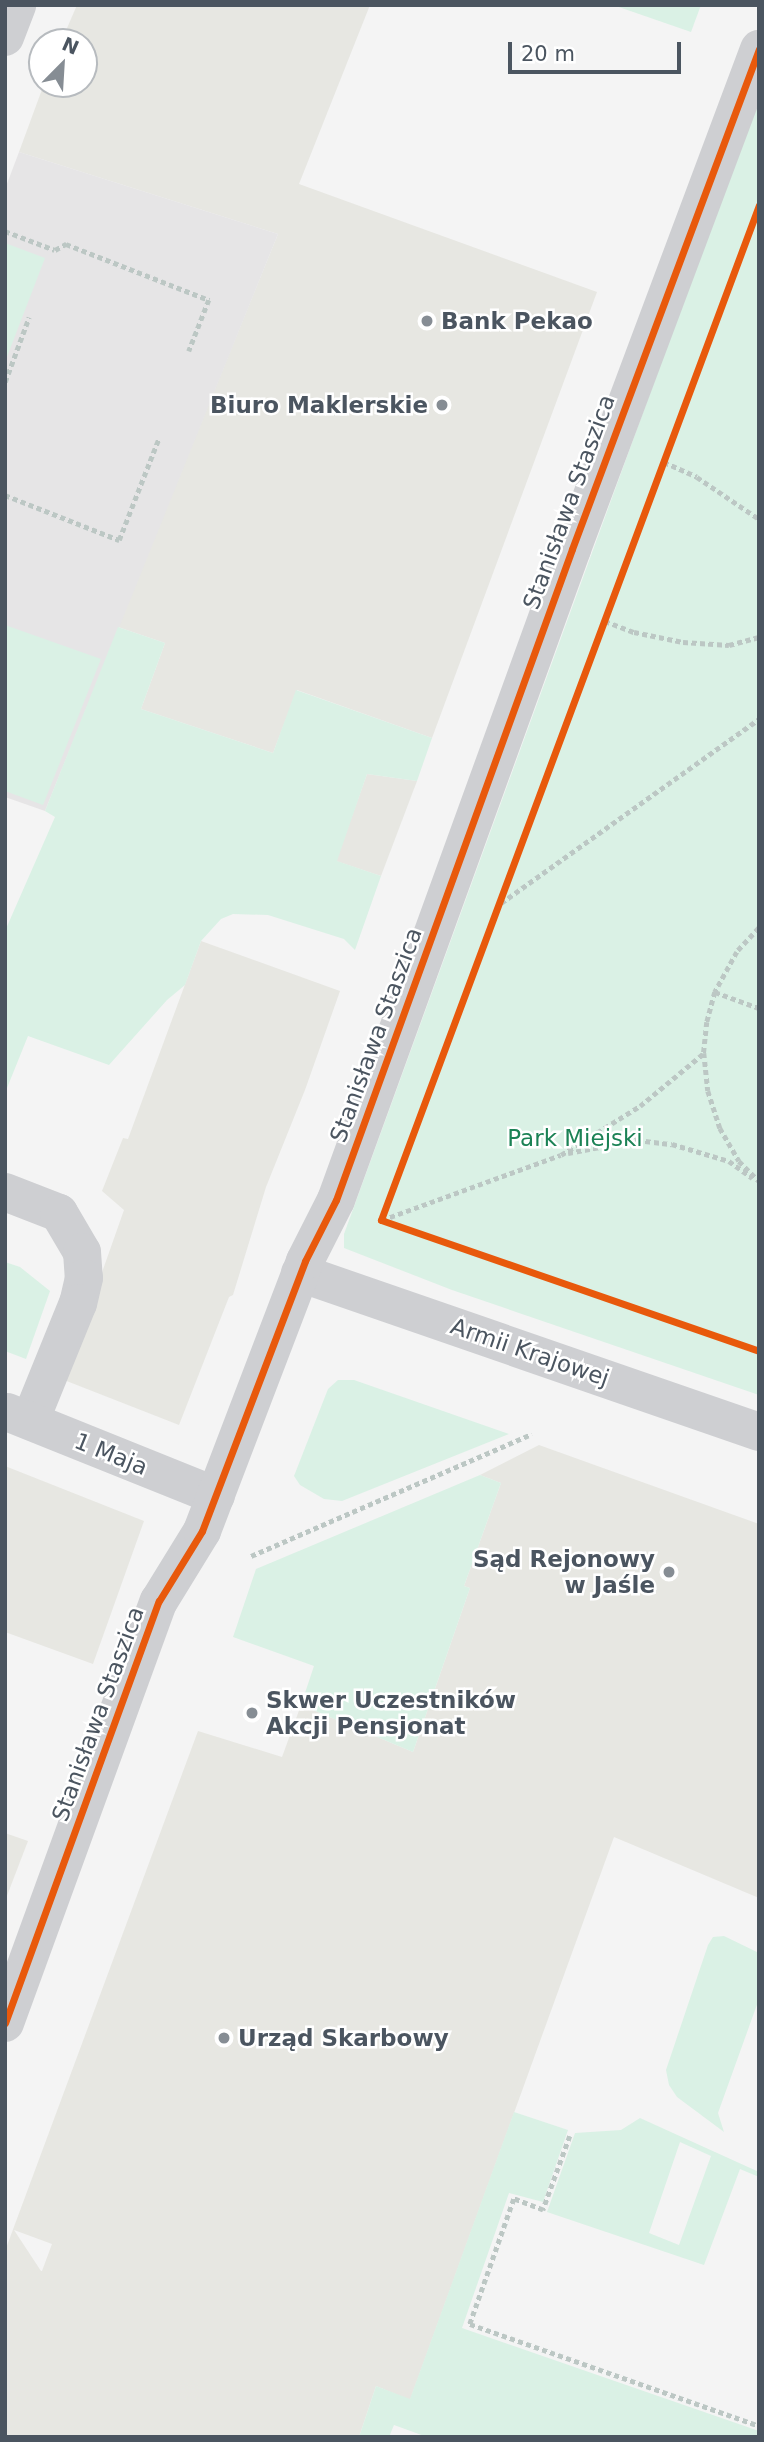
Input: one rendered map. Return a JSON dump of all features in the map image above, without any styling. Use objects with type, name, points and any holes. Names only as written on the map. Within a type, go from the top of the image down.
[{"type":"street","points":[[5,37],[17,5]]},
{"type":"street","name":"Stanisława Staszica","points":[[5,2023],[159,1601],[189,1556],[216,1496],[300,1273],[332,1209],[403,1022],[572,550],[759,50]]},
{"type":"street","points":[[5,1192],[59,1213],[82,1252],[84,1278],[78,1303],[18,1416]]},
{"type":"street","name":"Armii Krajowej","points":[[300,1273],[759,1432]]},
{"type":"street","name":"1 Maja","points":[[18,1416],[216,1496]]},
{"type":"path","points":[[5,231],[55,250],[66,244],[209,300],[189,351]]},
{"type":"path","points":[[5,382],[29,317]]},
{"type":"path","points":[[5,495],[120,540],[159,438]]},
{"type":"path","points":[[664,462],[697,477],[759,519]]},
{"type":"path","points":[[605,621],[634,632],[683,642],[730,645],[759,637]]},
{"type":"path","points":[[501,903],[759,719]]},
{"type":"path","points":[[759,928],[737,952],[715,992],[707,1022],[704,1053],[708,1091],[720,1128],[739,1161],[759,1182]]},
{"type":"path","points":[[715,992],[759,1008]]},
{"type":"path","points":[[561,1155],[640,1106],[704,1053]]},
{"type":"path","points":[[379,1228],[381,1220],[561,1155],[637,1140],[672,1144],[729,1161],[759,1182]]},
{"type":"path","points":[[251,1556],[532,1434]]},
{"type":"path","points":[[570,2136],[544,2210],[514,2199],[470,2323],[759,2426]]},
{"type":"shaded area","points":[[77,5],[370,5],[299,184],[597,292],[432,738],[297,690],[273,753],[141,709],[165,643],[118,627],[278,234],[19,152],[39,98],[98,98],[98,28],[67,28]]},
{"type":"shaded area","points":[[19,152],[278,234],[45,811],[5,797],[5,189]]},
{"type":"shaded area","points":[[367,774],[417,781],[381,876],[336,861]]},
{"type":"shaded area","points":[[201,941],[340,991],[305,1090],[266,1187],[233,1295],[229,1297],[179,1425],[64,1380],[124,1210],[102,1191],[123,1138],[128,1139]]},
{"type":"shaded area","points":[[539,1445],[759,1524],[759,1898],[614,1837],[410,2400],[376,2386],[359,2437],[5,2437],[5,2251],[198,1731],[282,1757],[301,1705],[413,1752],[470,1588],[464,1586],[501,1483],[480,1475]],"holes":[[[14,2230],[52,2244],[41,2271]]]},
{"type":"shaded area","points":[[5,1466],[144,1521],[93,1664],[5,1632]]},
{"type":"shaded area","points":[[5,1833],[28,1841],[5,1901]]},
{"type":"green space","points":[[613,5],[701,5],[691,32]]},
{"type":"green space","name":"Park Miejski","points":[[759,94],[759,1395],[452,1290],[344,1248],[344,1234]]},
{"type":"green space","points":[[5,243],[45,258],[5,362]]},
{"type":"green space","points":[[5,625],[101,659],[43,805],[5,791]]},
{"type":"green space","points":[[118,627],[165,643],[141,709],[273,753],[296,690],[432,738],[417,781],[367,774],[337,861],[381,876],[355,950],[344,939],[268,915],[233,914],[221,919],[201,941],[185,985],[167,1000],[109,1065],[28,1036],[5,1093],[5,931],[55,817],[45,811]]},
{"type":"green space","points":[[5,1262],[20,1267],[50,1291],[26,1359],[5,1351]]},
{"type":"green space","points":[[338,1380],[354,1380],[509,1434],[342,1501],[324,1499],[300,1485],[294,1476],[328,1389]]},
{"type":"green space","points":[[480,1475],[501,1483],[464,1586],[470,1588],[413,1752],[301,1705],[314,1666],[233,1637],[256,1569]]},
{"type":"green space","points":[[724,1936],[759,1953],[759,1999],[718,2113],[724,2132],[677,2097],[669,2085],[666,2070],[708,1945],[713,1937]]},
{"type":"green space","points":[[514,2112],[568,2130],[543,2202],[509,2193],[462,2328],[759,2431],[759,2437],[427,2437],[394,2425],[389,2437],[359,2437],[376,2386],[410,2399]]},
{"type":"green space","points":[[640,2118],[759,2172],[759,2177],[740,2169],[704,2265],[547,2212],[575,2133],[621,2130]],"holes":[[[680,2142],[711,2156],[679,2245],[649,2233]]]},
{"type":"cycle path","points":[[5,2023],[159,1601],[202,1531],[305,1261],[336,1200],[572,549],[759,49]]},
{"type":"cycle path","points":[[759,205],[381,1220],[759,1351]]},
{"type":"place","name":"Bank Pekao","points":[[427,321]]},
{"type":"place","name":"Biuro Maklerskie","points":[[442,405]]},
{"type":"place","name":"Sąd Rejonowy w Jaśle","points":[[669,1572]]},
{"type":"place","name":"Skwer Uczestników Akcji Pensjonat","points":[[252,1713]]},
{"type":"place","name":"Urząd Skarbowy","points":[[224,2038]]}]
